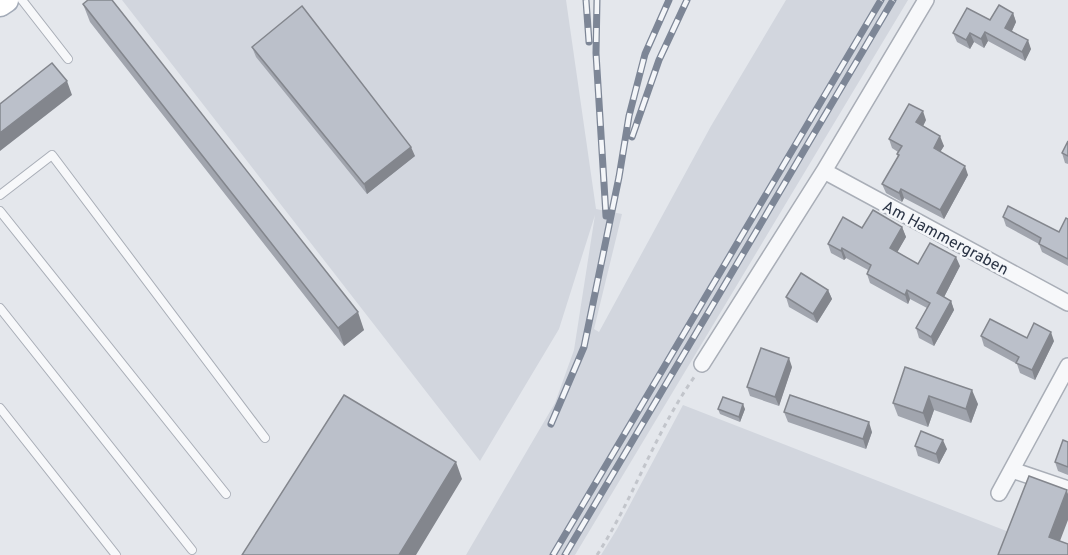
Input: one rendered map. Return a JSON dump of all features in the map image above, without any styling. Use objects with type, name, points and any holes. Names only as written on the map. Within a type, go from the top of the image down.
[{"type":"main road","points":[[0,4],[6,0]]},
{"type":"street","points":[[702,364],[824,171],[926,0]]},
{"type":"street","name":"Am Hammergraben","points":[[824,171],[1068,303]]},
{"type":"street","points":[[999,493],[1068,366]]},
{"type":"street","points":[[1012,470],[1068,489]]},
{"type":"lane","points":[[22,0],[68,59]]},
{"type":"lane","points":[[0,195],[52,155],[265,438]]},
{"type":"lane","points":[[0,211],[226,494]]},
{"type":"lane","points":[[0,308],[192,550]]},
{"type":"lane","points":[[0,408],[116,555]]},
{"type":"path","points":[[597,555],[615,526],[647,458],[687,386],[702,364]]},
{"type":"shaded area","points":[[122,0],[566,0],[596,209],[622,214],[594,329],[599,332],[711,126],[786,0],[908,0],[575,555],[466,555],[555,403],[574,350],[595,215],[559,329],[480,461]]},
{"type":"shaded area","points":[[683,405],[1068,555],[601,555]]},
{"type":"building","points":[[88,0],[112,0],[358,312],[338,328],[83,4]]},
{"type":"building","points":[[999,5],[1013,13],[1005,28],[1028,40],[1022,52],[985,32],[981,39],[970,33],[966,40],[953,33],[967,8],[990,20]]},
{"type":"building","points":[[302,6],[411,147],[364,184],[252,47]]},
{"type":"building","points":[[52,63],[67,81],[0,133],[0,104]]},
{"type":"building","points":[[909,104],[923,111],[916,122],[940,136],[934,148],[965,166],[940,210],[901,189],[899,193],[882,184],[902,146],[889,139]]},
{"type":"building","points":[[1068,141],[1068,156],[1062,153]]},
{"type":"building","points":[[1008,206],[1059,232],[1066,218],[1068,219],[1068,259],[1039,244],[1041,238],[1003,217]]},
{"type":"building","points":[[873,210],[902,227],[890,248],[918,264],[930,243],[956,257],[937,293],[951,301],[931,337],[916,328],[930,303],[907,290],[905,295],[867,274],[871,265],[842,248],[841,251],[828,244],[843,217],[862,228]]},
{"type":"building","points":[[801,273],[828,290],[813,314],[786,297]]},
{"type":"building","points":[[990,319],[1027,338],[1034,323],[1051,332],[1032,370],[1016,363],[1019,357],[981,336]]},
{"type":"building","points":[[761,348],[789,358],[775,397],[747,387]]},
{"type":"building","points":[[905,367],[972,390],[966,409],[929,396],[923,413],[893,403]]},
{"type":"building","points":[[344,395],[456,462],[399,555],[242,555]]},
{"type":"building","points":[[790,395],[869,422],[863,439],[784,412]]},
{"type":"building","points":[[723,397],[743,404],[739,417],[718,409]]},
{"type":"building","points":[[921,431],[943,440],[936,454],[915,446]]},
{"type":"building","points":[[1063,440],[1068,442],[1068,467],[1055,462]]},
{"type":"building","points":[[1029,476],[1067,490],[1049,537],[1068,544],[1068,555],[998,555]]},
{"type":"railway","points":[[586,0],[589,42]]},
{"type":"railway","points":[[597,0],[596,53],[606,216]]},
{"type":"railway","points":[[551,424],[584,347],[619,177],[629,116],[645,54],[669,0]]},
{"type":"railway","points":[[632,137],[659,60],[687,0]]},
{"type":"railway","points":[[553,555],[881,0]]},
{"type":"railway","points":[[565,555],[893,0]]}]
